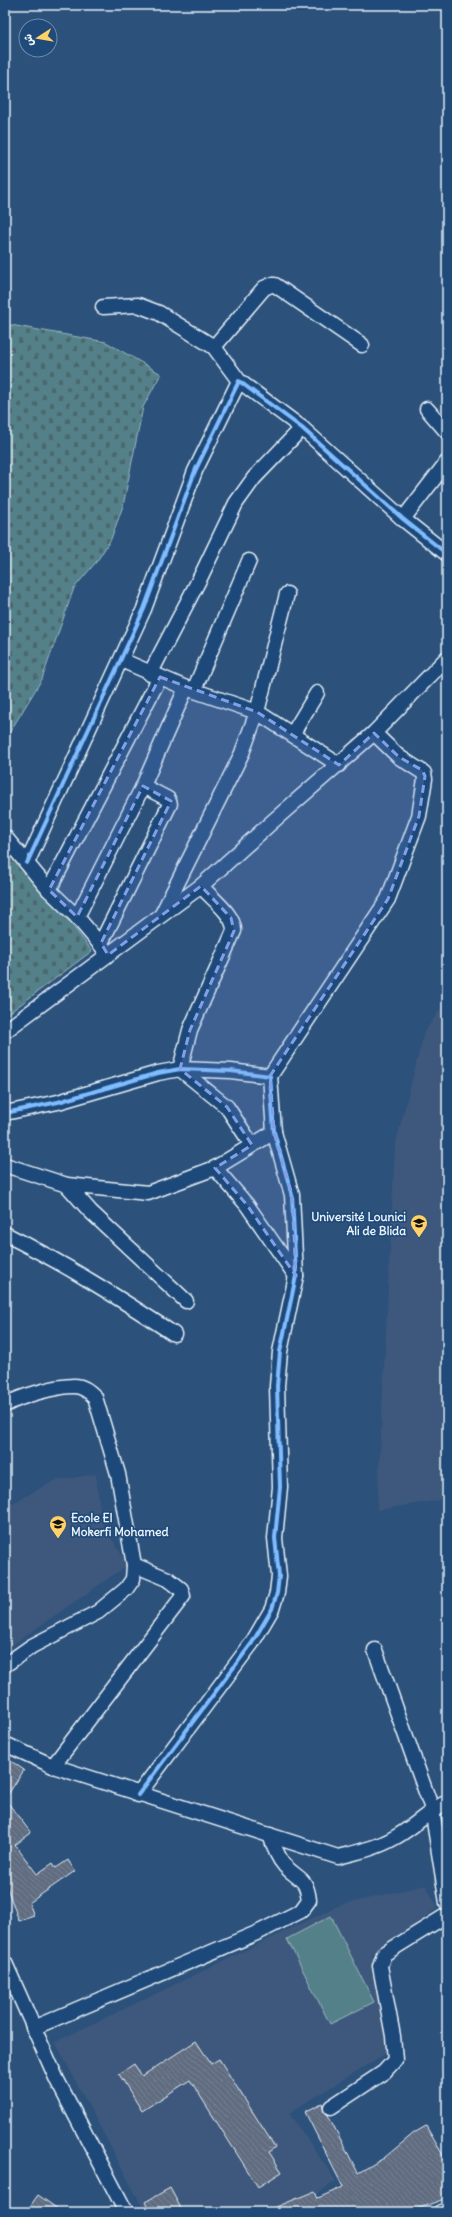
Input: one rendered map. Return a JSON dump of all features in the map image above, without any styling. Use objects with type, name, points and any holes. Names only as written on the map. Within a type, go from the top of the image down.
[{"type":"street","points":[[214,347],[264,288],[271,285],[275,285],[362,345]]},
{"type":"street","points":[[103,307],[138,305],[148,307],[214,347],[239,381],[302,428],[403,519],[447,554]]},
{"type":"street","points":[[27,863],[144,609],[195,470],[239,381]]},
{"type":"street","points":[[427,409],[447,432]]},
{"type":"street","points":[[49,890],[155,676],[236,504],[254,478],[302,428]]},
{"type":"street","points":[[403,519],[447,462]]},
{"type":"street","points":[[77,917],[190,689],[249,561]]},
{"type":"street","points":[[160,918],[242,753],[258,712],[287,594]]},
{"type":"street","points":[[5,1031],[160,918],[201,886],[374,733],[447,658]]},
{"type":"street","points":[[121,660],[155,676],[258,712],[293,733],[339,765]]},
{"type":"street","points":[[293,733],[317,693]]},
{"type":"street","points":[[138,1795],[252,1643],[272,1609],[279,1576],[275,1538],[280,1487],[277,1386],[280,1352],[296,1276],[292,1194],[274,1132],[270,1076],[388,899],[417,822],[424,785],[424,773],[399,757],[374,733]]},
{"type":"street","points":[[100,943],[170,804],[168,799],[142,786]]},
{"type":"street","points":[[5,837],[49,890],[77,917],[100,943],[108,955]]},
{"type":"street","points":[[180,1069],[190,1030],[234,931],[231,918],[201,886]]},
{"type":"street","points":[[5,1114],[58,1102],[158,1073],[180,1069],[231,1071],[270,1076]]},
{"type":"street","points":[[180,1069],[227,1106],[252,1145]]},
{"type":"street","points":[[5,1165],[67,1185],[148,1193],[215,1168],[274,1132]]},
{"type":"street","points":[[215,1168],[247,1205],[296,1276]]},
{"type":"street","points":[[67,1185],[90,1211],[186,1301]]},
{"type":"street","points":[[5,1234],[50,1256],[99,1284],[174,1334]]},
{"type":"street","points":[[5,1665],[32,1646],[98,1612],[126,1589],[133,1579],[134,1565],[118,1474],[95,1397],[87,1389],[75,1386],[6,1402]]},
{"type":"street","points":[[53,1766],[183,1596],[182,1589],[168,1579],[134,1565]]},
{"type":"street","points":[[375,1650],[432,1810],[447,1903]]},
{"type":"street","points":[[5,1744],[53,1766],[138,1795],[338,1857],[364,1851],[394,1838],[432,1810],[447,1802]]},
{"type":"street","points":[[33,2028],[259,1932],[301,1910],[309,1900],[307,1889],[299,1876],[286,1867],[278,1856],[270,1835]]},
{"type":"street","points":[[331,2107],[384,2072],[395,2060],[393,2036],[380,1966],[384,1954],[447,1915]]},
{"type":"street","points":[[5,1962],[57,2080],[126,2212]]},
{"type":"street","points":[[441,2212],[447,2210]]},
{"type":"highlighted area","points":[[160,677],[257,712],[339,765],[374,733],[399,757],[422,770],[425,776],[419,816],[388,899],[270,1076],[274,1132],[292,1195],[296,1276],[247,1205],[215,1168],[252,1145],[227,1107],[180,1069],[190,1030],[234,931],[231,918],[201,886],[108,955],[101,943],[171,801],[143,786],[77,917],[49,890]]},
{"type":"shaded area","name":"Université Lounici Ali de Blida","points":[[447,999],[447,1499],[377,1510],[395,1146],[424,1033]]},
{"type":"shaded area","name":"Ecole El Mokerfi Mohamed","points":[[96,1474],[100,1511],[96,1513],[128,1565],[5,1650],[5,1507],[54,1481]]},
{"type":"shaded area","points":[[426,1885],[438,1908],[372,1954],[388,2052],[289,2113],[336,2181],[290,2212],[145,2212],[55,2042],[340,1905]]},
{"type":"green space","points":[[5,324],[106,342],[161,374],[143,407],[123,506],[111,539],[97,561],[74,588],[42,679],[5,740]]},
{"type":"green space","points":[[5,839],[92,951],[5,1016]]},
{"type":"green space","points":[[331,1916],[374,2002],[330,2024],[287,1939]]},
{"type":"building","points":[[5,1757],[24,1770],[5,1799]]},
{"type":"building","points":[[5,1799],[31,1833],[15,1845],[37,1874],[53,1863],[56,1868],[68,1860],[75,1871],[29,1903],[34,1916],[19,1921],[5,1882]]},
{"type":"building","points":[[196,2041],[211,2064],[219,2059],[275,2147],[269,2152],[282,2172],[258,2187],[190,2080],[142,2111],[119,2074],[134,2064],[142,2076]]},
{"type":"building","points":[[322,2103],[324,2111],[328,2115],[358,2173],[384,2158],[414,2133],[426,2126],[447,2162],[447,2198],[408,2212],[264,2212],[315,2191],[318,2198],[343,2187],[305,2112]]},
{"type":"building","points":[[170,2188],[183,2212],[150,2212],[145,2202]]},
{"type":"building","points":[[38,2195],[62,2212],[26,2212]]},
{"type":"cycle path","points":[[27,863],[144,609],[195,471],[239,381],[302,428],[403,519],[447,554]]},
{"type":"cycle path","points":[[5,1113],[58,1102],[158,1073],[180,1069],[231,1071],[270,1076],[274,1132],[292,1195],[296,1276],[280,1352],[277,1386],[280,1487],[275,1538],[279,1576],[277,1593],[272,1609],[252,1643],[138,1795]]},
{"type":"place","name":"Université Lounici Ali de Blida","points":[[419,1238]]},
{"type":"place","name":"Ecole El Mokerfi Mohamed","points":[[58,1539]]}]
